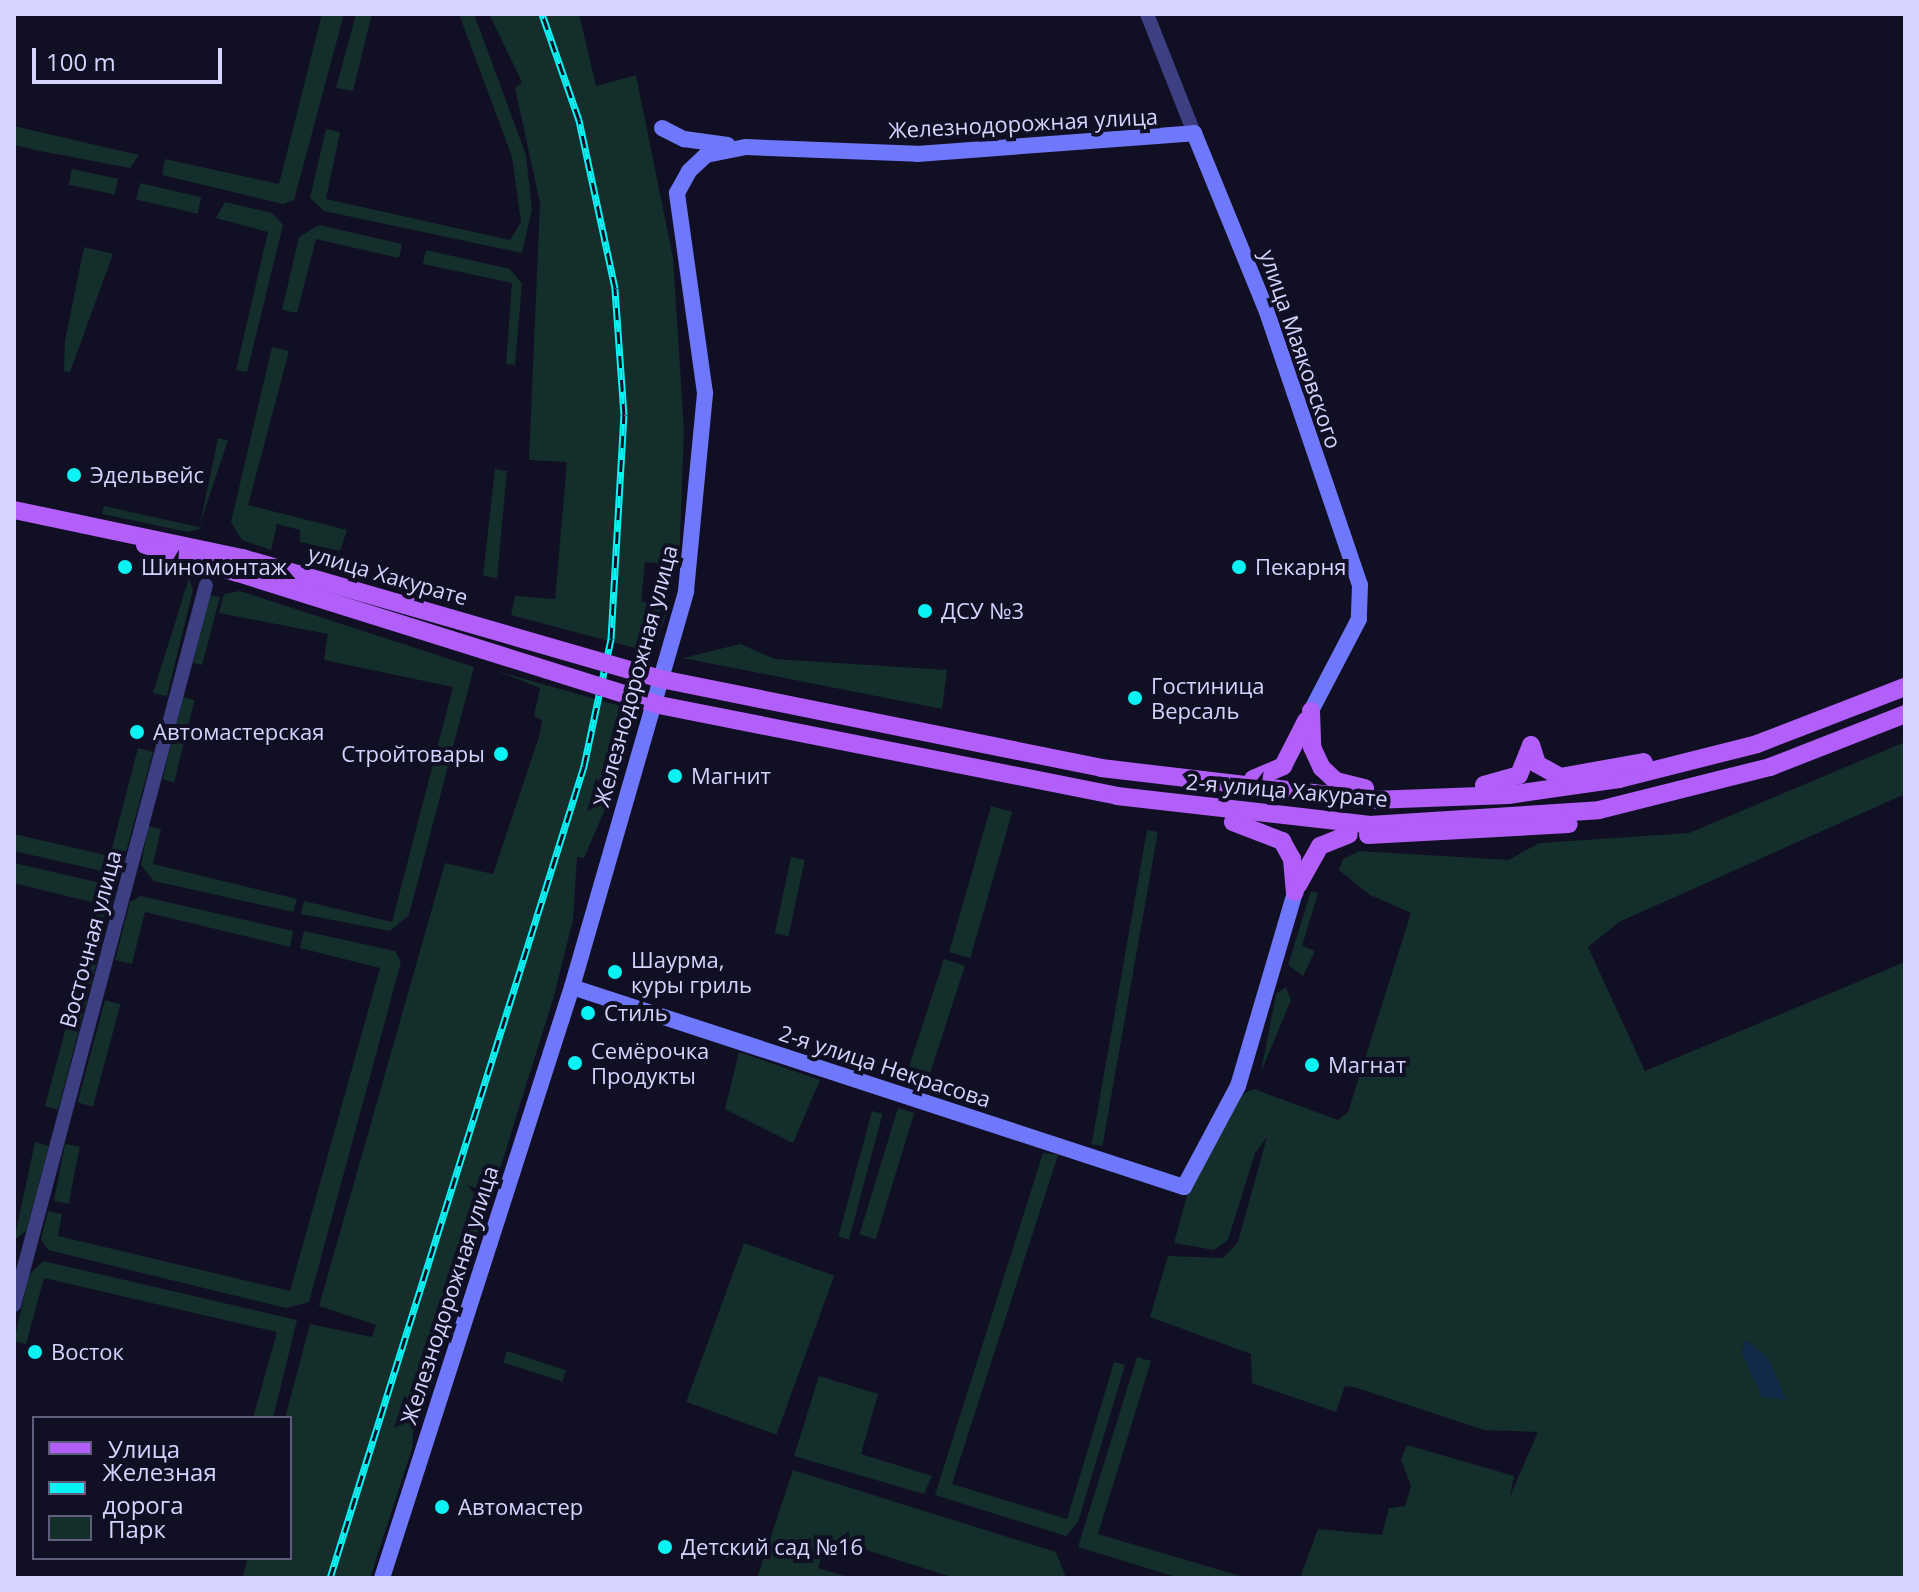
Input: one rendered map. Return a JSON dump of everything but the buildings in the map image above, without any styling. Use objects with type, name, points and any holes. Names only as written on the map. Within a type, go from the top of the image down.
[{"type":"main road","points":[[662,128],[684,139],[746,147]]},
{"type":"main road","name":"Железнодорожная улица","points":[[382,1578],[572,987],[693,556],[705,393],[677,193],[706,155],[746,147],[917,154],[1194,133]]},
{"type":"main road","name":"улица Маяковского","points":[[1194,133],[1267,312],[1358,573],[1359,619],[1314,705]]},
{"type":"main road","name":"улица Хакурате","points":[[14,510],[94,527],[666,680]]},
{"type":"main road","name":"улица Хакурате","points":[[94,527],[186,557],[238,568],[659,705]]},
{"type":"main road","name":"2-я улица Хакурате","points":[[666,680],[979,746],[1150,775],[1369,792],[1508,795],[1619,779],[1757,744],[1903,688]]},
{"type":"main road","points":[[1150,775],[1253,779],[1369,792],[1501,784],[1560,777],[1672,756],[1903,688]]},
{"type":"main road","name":"2-я улица Хакурате","points":[[659,705],[1145,800],[1370,830],[1534,817],[1683,792],[1905,714]]},
{"type":"main road","points":[[1253,779],[1283,766],[1314,705]]},
{"type":"main road","points":[[1314,705],[1312,747],[1322,768],[1336,781],[1369,792]]},
{"type":"main road","points":[[1501,784],[1519,775],[1531,745],[1537,764],[1560,777]]},
{"type":"main road","points":[[1145,800],[1271,832],[1288,850],[1295,892]]},
{"type":"main road","points":[[1246,826],[1349,834]]},
{"type":"main road","points":[[1295,892],[1320,846],[1349,834],[1370,830]]},
{"type":"main road","name":"2-я улица Некрасова","points":[[572,987],[1184,1187],[1238,1086],[1295,892]]},
{"type":"street","name":"улица Маяковского","points":[[1147,14],[1194,133]]},
{"type":"street","points":[[186,557],[199,565],[206,585],[238,568]]},
{"type":"street","name":"Восточная улица","points":[[14,1305],[206,585]]},
{"type":"green space","points":[[322,14],[344,14],[294,200],[283,204],[162,175],[165,159],[279,184]]},
{"type":"green space","points":[[356,14],[372,14],[353,91],[336,88]]},
{"type":"green space","points":[[459,14],[474,14],[526,155],[532,209],[522,253],[324,211],[310,198],[326,129],[340,132],[326,199],[510,240],[521,222],[512,157]]},
{"type":"green space","points":[[489,14],[579,14],[596,86],[636,75],[673,258],[684,430],[679,565],[645,562],[641,601],[667,611],[654,653],[511,615],[515,596],[555,599],[567,462],[529,460],[540,203],[515,88],[522,82]]},
{"type":"green space","points":[[14,126],[139,155],[130,168],[14,145]]},
{"type":"green space","points":[[72,169],[118,179],[115,194],[69,185]]},
{"type":"green space","points":[[140,183],[201,197],[198,214],[136,200]]},
{"type":"green space","points":[[225,202],[272,213],[283,225],[247,372],[236,370],[268,232],[216,218]]},
{"type":"green space","points":[[319,225],[402,244],[399,258],[316,239],[297,313],[282,310],[299,237]]},
{"type":"green space","points":[[84,247],[113,254],[70,372],[64,371],[65,341]]},
{"type":"green space","points":[[426,250],[510,269],[522,284],[515,365],[506,364],[512,283],[423,264]]},
{"type":"green space","points":[[272,347],[289,351],[248,505],[347,530],[340,551],[300,542],[300,530],[277,524],[271,550],[242,540],[231,522]]},
{"type":"green space","points":[[218,438],[228,440],[200,524]]},
{"type":"green space","points":[[495,469],[507,471],[497,578],[483,576]]},
{"type":"green space","points":[[104,506],[203,528],[188,532],[102,514]]},
{"type":"green space","points":[[189,578],[193,590],[167,696],[153,693]]},
{"type":"green space","points":[[240,591],[474,667],[409,915],[390,931],[301,914],[304,901],[392,922],[453,687],[324,660],[328,634],[219,613],[224,594]]},
{"type":"green space","points":[[209,595],[220,597],[202,665],[193,663]]},
{"type":"green space","points":[[740,644],[775,659],[947,670],[942,709],[683,658]]},
{"type":"green space","points":[[497,671],[634,710],[606,807],[584,858],[577,857],[573,920],[554,996],[433,1383],[415,1409],[412,1449],[370,1578],[242,1578],[247,1560],[292,1560],[292,1416],[286,1416],[310,1324],[372,1337],[376,1325],[319,1306],[445,863],[493,874],[539,737],[542,720],[534,716],[540,688]]},
{"type":"green space","points":[[183,697],[195,700],[174,782],[162,779]]},
{"type":"green space","points":[[1905,742],[1905,794],[1619,922],[1588,947],[1645,1071],[1905,962],[1905,1578],[1300,1578],[1318,1529],[1382,1535],[1389,1508],[1405,1506],[1411,1486],[1401,1459],[1407,1445],[1514,1476],[1510,1496],[1538,1432],[1484,1430],[1345,1386],[1336,1412],[1252,1383],[1251,1354],[1150,1317],[1168,1256],[1223,1258],[1238,1242],[1267,1137],[1255,1153],[1228,1240],[1214,1250],[1174,1243],[1188,1192],[1242,1094],[1254,1089],[1338,1120],[1348,1112],[1411,913],[1370,895],[1339,870],[1343,859],[1359,851],[1509,860],[1539,843],[1689,833]],"holes":[[[1745,1340],[1768,1358],[1775,1380],[1762,1397],[1742,1353]]]},
{"type":"green space","points":[[138,748],[153,752],[122,867],[106,872],[14,851],[14,834],[110,856]]},
{"type":"green space","points":[[991,806],[1012,812],[970,958],[949,952]]},
{"type":"green space","points":[[148,826],[161,829],[153,864],[297,899],[293,912],[154,881],[141,865]]},
{"type":"green space","points":[[1147,830],[1158,832],[1102,1146],[1092,1144]]},
{"type":"green space","points":[[791,857],[805,860],[788,936],[775,933]]},
{"type":"green space","points":[[14,863],[105,884],[115,893],[58,1110],[45,1106],[99,904],[14,883]]},
{"type":"green space","points":[[1311,891],[1318,893],[1302,946],[1315,951],[1303,976],[1288,965]]},
{"type":"green space","points":[[141,896],[293,931],[290,947],[145,912],[132,964],[115,960],[130,902]]},
{"type":"green space","points":[[304,931],[395,951],[401,962],[309,1302],[286,1308],[48,1250],[41,1239],[48,1211],[62,1214],[58,1236],[290,1291],[380,968],[300,948]]},
{"type":"green space","points":[[944,959],[965,966],[925,1089],[904,1083]]},
{"type":"green space","points":[[1286,987],[1291,1000],[1261,1072],[1276,994]]},
{"type":"green space","points":[[105,1000],[120,1004],[93,1107],[78,1102]]},
{"type":"green space","points":[[739,1052],[820,1080],[793,1143],[725,1109]]},
{"type":"green space","points":[[898,1108],[914,1113],[876,1239],[859,1234]]},
{"type":"green space","points":[[872,1111],[883,1114],[849,1239],[838,1237]]},
{"type":"green space","points":[[35,1142],[49,1146],[26,1231],[14,1240]]},
{"type":"green space","points":[[65,1144],[80,1147],[69,1204],[54,1201]]},
{"type":"green space","points":[[1043,1153],[1058,1155],[952,1484],[1067,1519],[1114,1362],[1125,1365],[1078,1522],[1066,1536],[935,1495]]},
{"type":"green space","points":[[744,1243],[834,1276],[776,1435],[686,1402]]},
{"type":"green space","points":[[43,1261],[297,1320],[273,1416],[254,1416],[277,1332],[44,1278],[26,1344],[14,1341],[29,1275]]},
{"type":"green space","points":[[507,1351],[566,1370],[562,1382],[503,1362]]},
{"type":"green space","points":[[1137,1357],[1151,1361],[1098,1534],[1247,1578],[1179,1578],[1078,1547]]},
{"type":"green space","points":[[819,1376],[878,1394],[861,1454],[932,1476],[924,1494],[794,1456]]},
{"type":"green space","points":[[793,1470],[1056,1552],[1066,1578],[955,1578],[828,1538],[818,1568],[851,1578],[757,1578]]},
{"type":"water","points":[[1745,1340],[1768,1358],[1786,1400],[1762,1397],[1742,1353]]},
{"type":"railway","points":[[330,1578],[584,766],[611,639],[624,415],[615,288],[579,120],[542,14]]},
{"type":"place","name":"Эдельвейс","points":[[74,475]]},
{"type":"place","name":"Шиномонтаж","points":[[125,567]]},
{"type":"place","name":"Пекарня","points":[[1239,567]]},
{"type":"place","name":"ДСУ №3","points":[[925,611]]},
{"type":"place","name":"Гостиница Версаль","points":[[1135,698]]},
{"type":"place","name":"Автомастерская","points":[[137,732]]},
{"type":"place","name":"Стройтовары","points":[[501,754]]},
{"type":"place","name":"Магнит","points":[[675,776]]},
{"type":"place","name":"Шаурма, куры гриль","points":[[615,972]]},
{"type":"place","name":"Стиль","points":[[588,1013]]},
{"type":"place","name":"Семёрочка Продукты","points":[[575,1063]]},
{"type":"place","name":"Магнат","points":[[1312,1065]]},
{"type":"place","name":"Восток","points":[[35,1352]]},
{"type":"place","name":"Автомастер","points":[[442,1507]]},
{"type":"place","name":"Детский сад №16","points":[[665,1547]]}]
